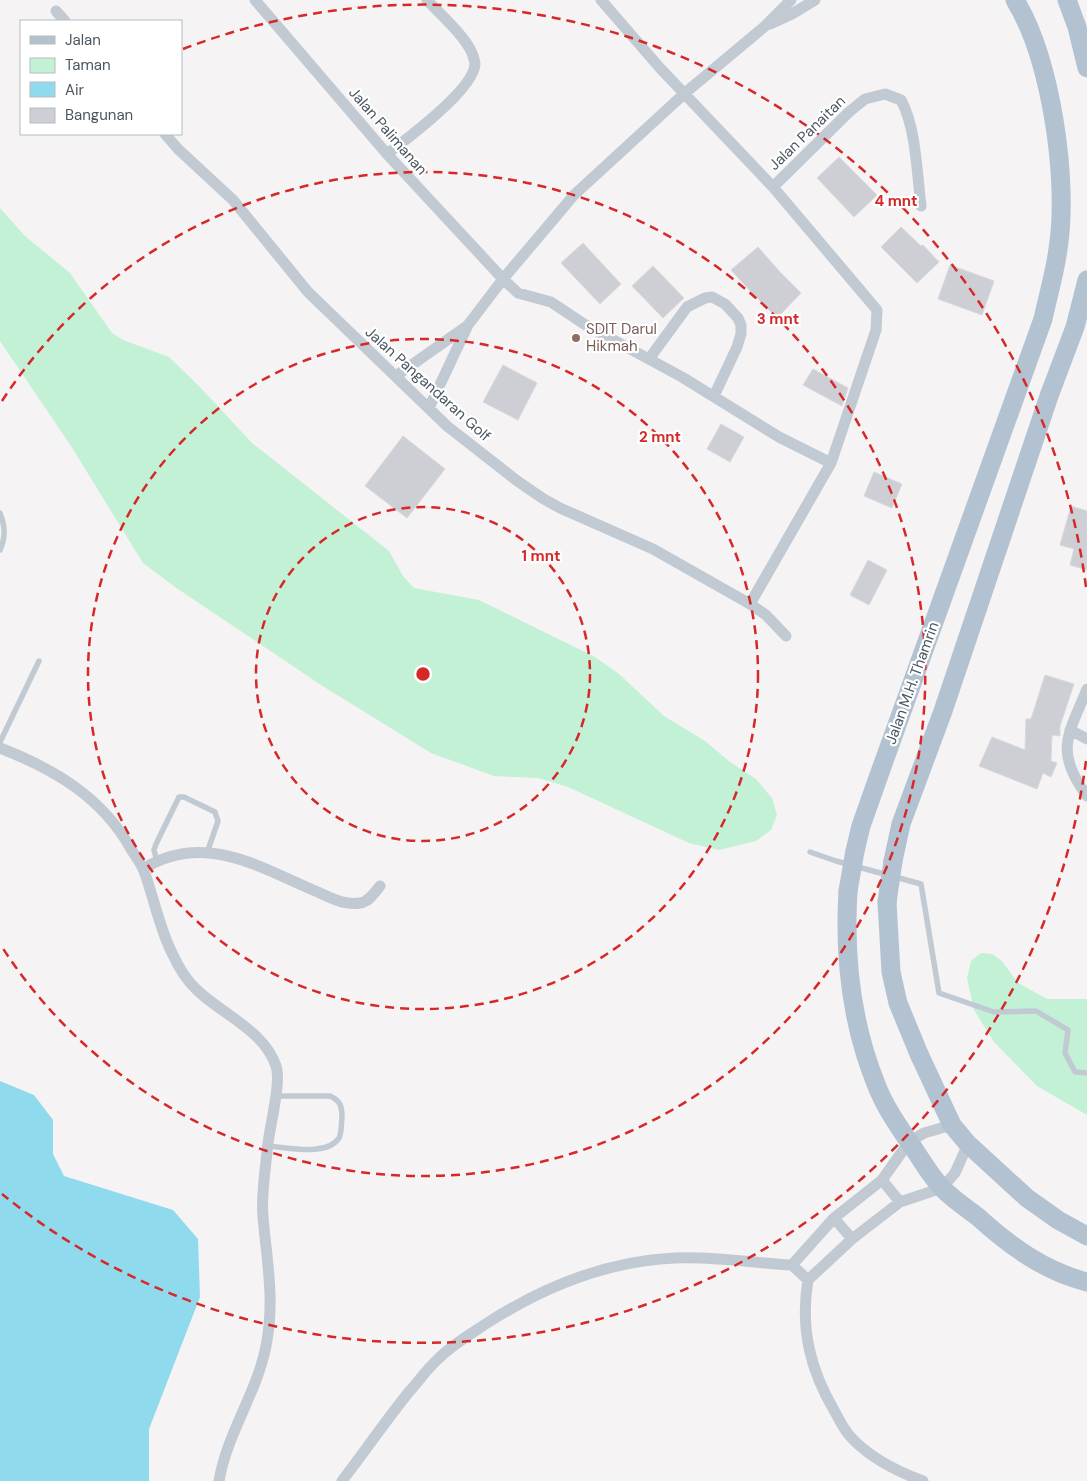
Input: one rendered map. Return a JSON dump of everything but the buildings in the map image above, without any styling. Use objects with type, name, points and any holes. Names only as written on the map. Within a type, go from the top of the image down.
[{"type":"main road","name":"Jalan M.H. Thamrin","points":[[1015,0],[1034,42],[1051,104],[1061,183],[1059,248],[1043,319],[861,826],[848,891],[846,919],[848,976],[854,1011],[876,1084],[892,1117],[942,1188],[1000,1237],[1029,1258],[1066,1277],[1087,1282]]},
{"type":"main road","points":[[1067,0],[1077,27],[1087,68]]},
{"type":"main road","points":[[1087,280],[1075,327],[943,711],[901,824],[887,902],[891,972],[898,1003],[952,1125],[968,1144],[1026,1198],[1058,1220],[1087,1236]]},
{"type":"street","name":"Jalan Palimanan","points":[[255,0],[387,154],[502,279],[518,293],[550,302],[584,324],[714,396],[779,437],[831,463]]},
{"type":"street","points":[[387,154],[444,108],[470,78],[475,64],[472,53],[463,39],[427,0]]},
{"type":"street","points":[[429,408],[468,325],[502,279],[574,195],[685,93],[764,27],[791,0]]},
{"type":"street","points":[[764,27],[792,14],[815,0]]},
{"type":"street","points":[[606,2],[660,68],[773,187],[877,310],[876,330],[831,463],[750,604]]},
{"type":"street","points":[[56,11],[64,20]]},
{"type":"street","name":"Jalan Panaitan","points":[[773,187],[848,112],[865,99],[885,94],[901,100],[907,111],[921,206]]},
{"type":"street","name":"Jalan Pangandaran Golf","points":[[166,135],[178,149],[233,200],[308,292],[466,441],[542,498],[652,550],[750,604],[766,614],[786,636]]},
{"type":"street","points":[[649,359],[687,307],[705,298],[712,298],[725,304],[738,318],[741,325],[741,334],[737,347],[714,396]]},
{"type":"street","points":[[396,376],[468,325]]},
{"type":"street","points":[[1087,689],[1070,730],[1066,747],[1069,765],[1077,783],[1087,796]]},
{"type":"street","points":[[1070,730],[1087,739]]},
{"type":"street","points":[[0,748],[32,762],[80,790],[111,818],[143,869],[162,929],[183,975],[209,1001],[258,1039],[276,1066],[278,1081],[267,1146],[263,1190],[263,1215],[268,1253],[270,1319],[266,1348],[261,1364],[230,1441],[219,1481]]},
{"type":"street","points":[[143,869],[156,860],[181,853],[207,853],[241,859],[342,903],[362,903],[372,896],[380,886]]},
{"type":"street","points":[[792,1265],[834,1218],[882,1180],[909,1142],[924,1133],[952,1125]]},
{"type":"street","points":[[923,1481],[873,1456],[848,1434],[827,1399],[816,1372],[806,1340],[805,1299],[808,1280],[852,1238],[900,1202],[942,1188],[955,1173],[968,1144]]},
{"type":"street","points":[[882,1180],[900,1202]]},
{"type":"street","points":[[834,1218],[852,1238]]},
{"type":"street","points":[[342,1481],[387,1420],[436,1360],[458,1341],[507,1310],[547,1289],[589,1273],[624,1264],[673,1258],[722,1258],[764,1264],[792,1265],[808,1280]]},
{"type":"lane","points":[[0,513],[4,525],[3,542],[0,550]]},
{"type":"lane","points":[[0,742],[38,661]]},
{"type":"lane","points":[[156,860],[154,850],[156,844],[179,797],[184,797],[215,812],[218,816],[207,853]]},
{"type":"lane","points":[[810,852],[921,884],[939,993],[994,1012],[1036,1011],[1068,1030],[1065,1053],[1076,1072],[1087,1073]]},
{"type":"lane","points":[[267,1146],[319,1150],[327,1147],[339,1138],[341,1132],[342,1109],[340,1102],[336,1098],[330,1096],[275,1096]]},
{"type":"green space","points":[[0,208],[25,236],[70,273],[112,333],[123,340],[169,357],[252,443],[389,551],[403,576],[414,588],[479,600],[595,657],[619,674],[664,716],[705,741],[730,762],[756,779],[772,798],[777,815],[771,830],[756,841],[719,850],[689,843],[568,787],[538,778],[494,776],[431,753],[321,685],[175,587],[143,563],[71,446],[0,341]]},
{"type":"green space","points":[[981,953],[992,954],[1002,961],[1018,983],[1047,999],[1087,999],[1087,1115],[1037,1086],[994,1042],[974,1010],[967,978],[971,961]]},
{"type":"water","points":[[0,1081],[34,1095],[53,1120],[53,1154],[64,1176],[173,1210],[198,1239],[200,1297],[149,1429],[149,1481],[0,1481]]},
{"type":"place","name":"SDIT Darul Hikmah","points":[[576,338]]}]
